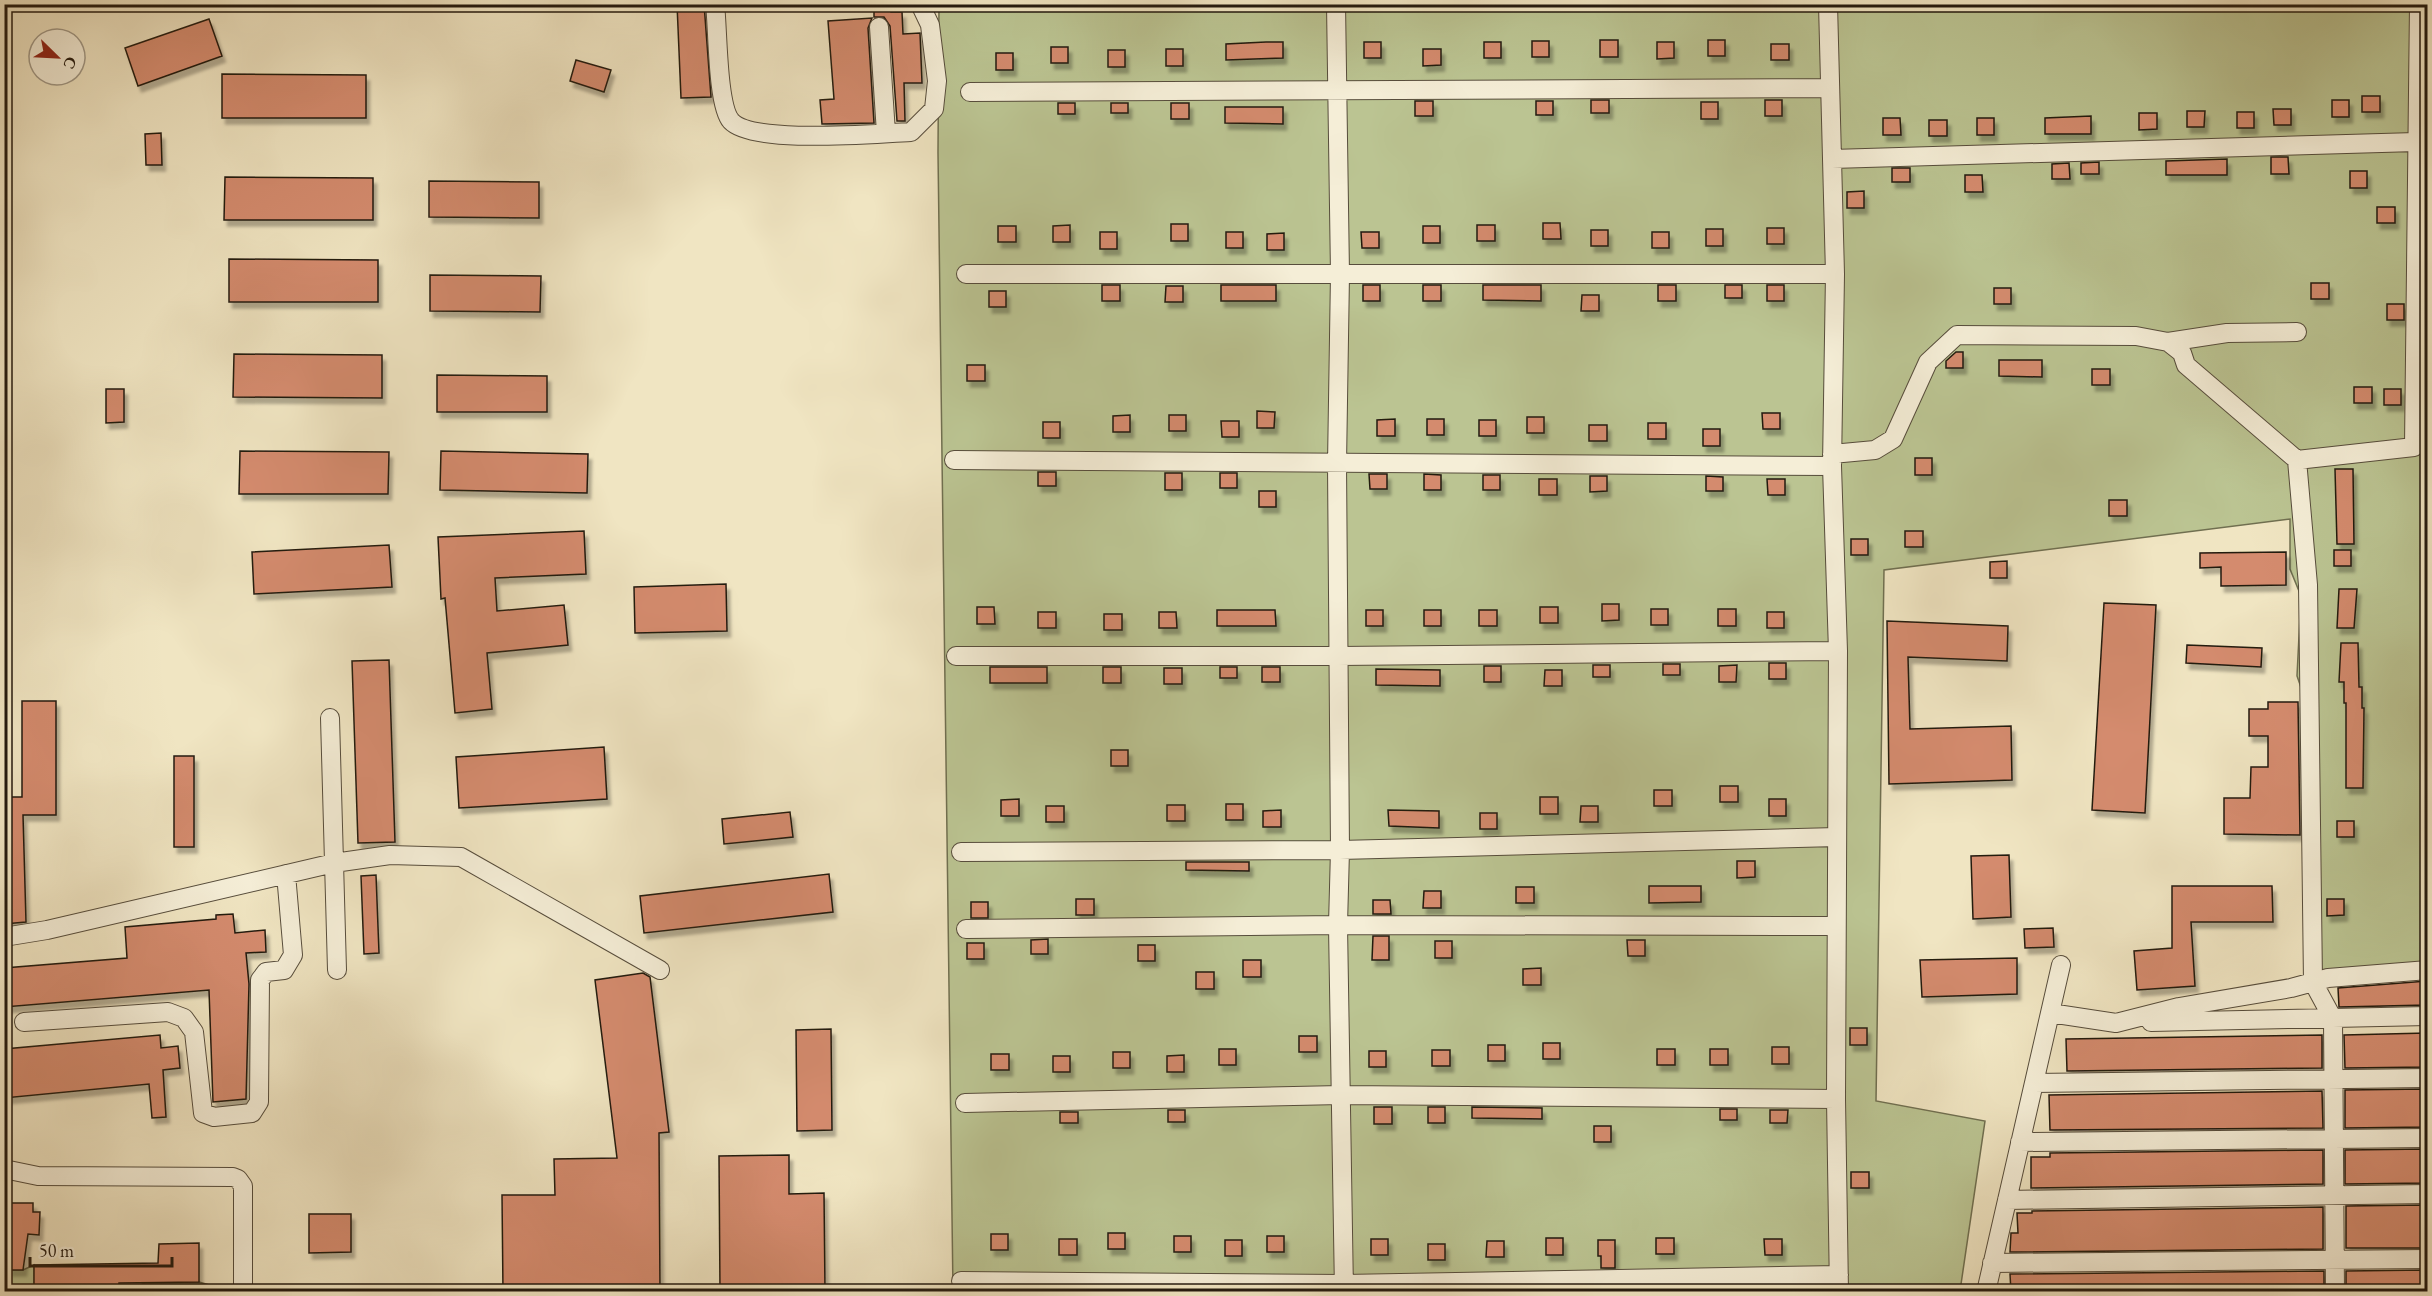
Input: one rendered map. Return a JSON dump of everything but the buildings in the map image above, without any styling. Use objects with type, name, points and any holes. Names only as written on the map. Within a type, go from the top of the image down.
[{"type":"street","points":[[715,4],[722,97],[731,121],[748,131],[819,136],[911,132],[934,109],[937,81],[930,25],[920,4]]},
{"type":"street","points":[[1336,4],[1340,274],[1337,464],[1340,850],[1338,925],[1344,1288]]},
{"type":"street","points":[[962,1281],[1344,1288],[1839,1283],[1836,1099],[1838,651],[1832,460],[1834,274],[1828,4]]},
{"type":"street","points":[[2297,460],[2414,447],[2419,4]]},
{"type":"street","points":[[879,27],[886,133]]},
{"type":"street","points":[[970,92],[1830,88]]},
{"type":"street","points":[[1832,159],[2416,142]]},
{"type":"street","points":[[966,274],[1834,274]]},
{"type":"street","points":[[954,460],[1337,464],[1832,460],[1875,450],[1893,439],[1928,362],[1957,335],[2136,336],[2168,342],[2227,333],[2297,332]]},
{"type":"street","points":[[2168,342],[2182,353],[2186,365],[2297,460],[2308,585],[2313,982],[2333,1019],[2335,1292]]},
{"type":"street","points":[[956,656],[1339,656],[1838,651]]},
{"type":"street","points":[[330,718],[337,970]]},
{"type":"street","points":[[961,852],[1340,850],[1837,837]]},
{"type":"street","points":[[4,937],[47,930],[334,863],[390,855],[461,857],[660,970]]},
{"type":"street","points":[[24,1023],[168,1012],[184,1018],[194,1032],[203,1113],[214,1118],[252,1113],[259,1102],[260,980],[266,972],[284,970],[293,955],[286,874]]},
{"type":"street","points":[[966,929],[1338,925],[1836,926]]},
{"type":"street","points":[[1986,1292],[2061,965]]},
{"type":"street","points":[[2116,1023],[2179,1007],[2328,978],[2427,970]]},
{"type":"street","points":[[2050,1013],[2116,1023],[2427,1016]]},
{"type":"street","points":[[2034,1083],[2427,1078]]},
{"type":"street","points":[[965,1103],[1341,1095],[1836,1099]]},
{"type":"street","points":[[2020,1142],[2427,1138]]},
{"type":"street","points":[[4,1169],[38,1176],[232,1176],[238,1179],[243,1186],[243,1292]]},
{"type":"street","points":[[2007,1200],[2427,1194]]},
{"type":"street","points":[[1992,1263],[2427,1259]]},
{"type":"green space","points":[[939,5],[2427,5],[2427,967],[2308,972],[2305,699],[2297,676],[2301,596],[2290,569],[2290,519],[1884,570],[1876,1101],[1985,1121],[1960,1291],[953,1291],[938,153]]},
{"type":"green space","points":[[5,1215],[9,1218],[9,1270],[23,1270],[34,1265],[34,1291],[5,1291]]},
{"type":"green space","points":[[199,1282],[230,1291],[121,1292],[145,1283]]}]
